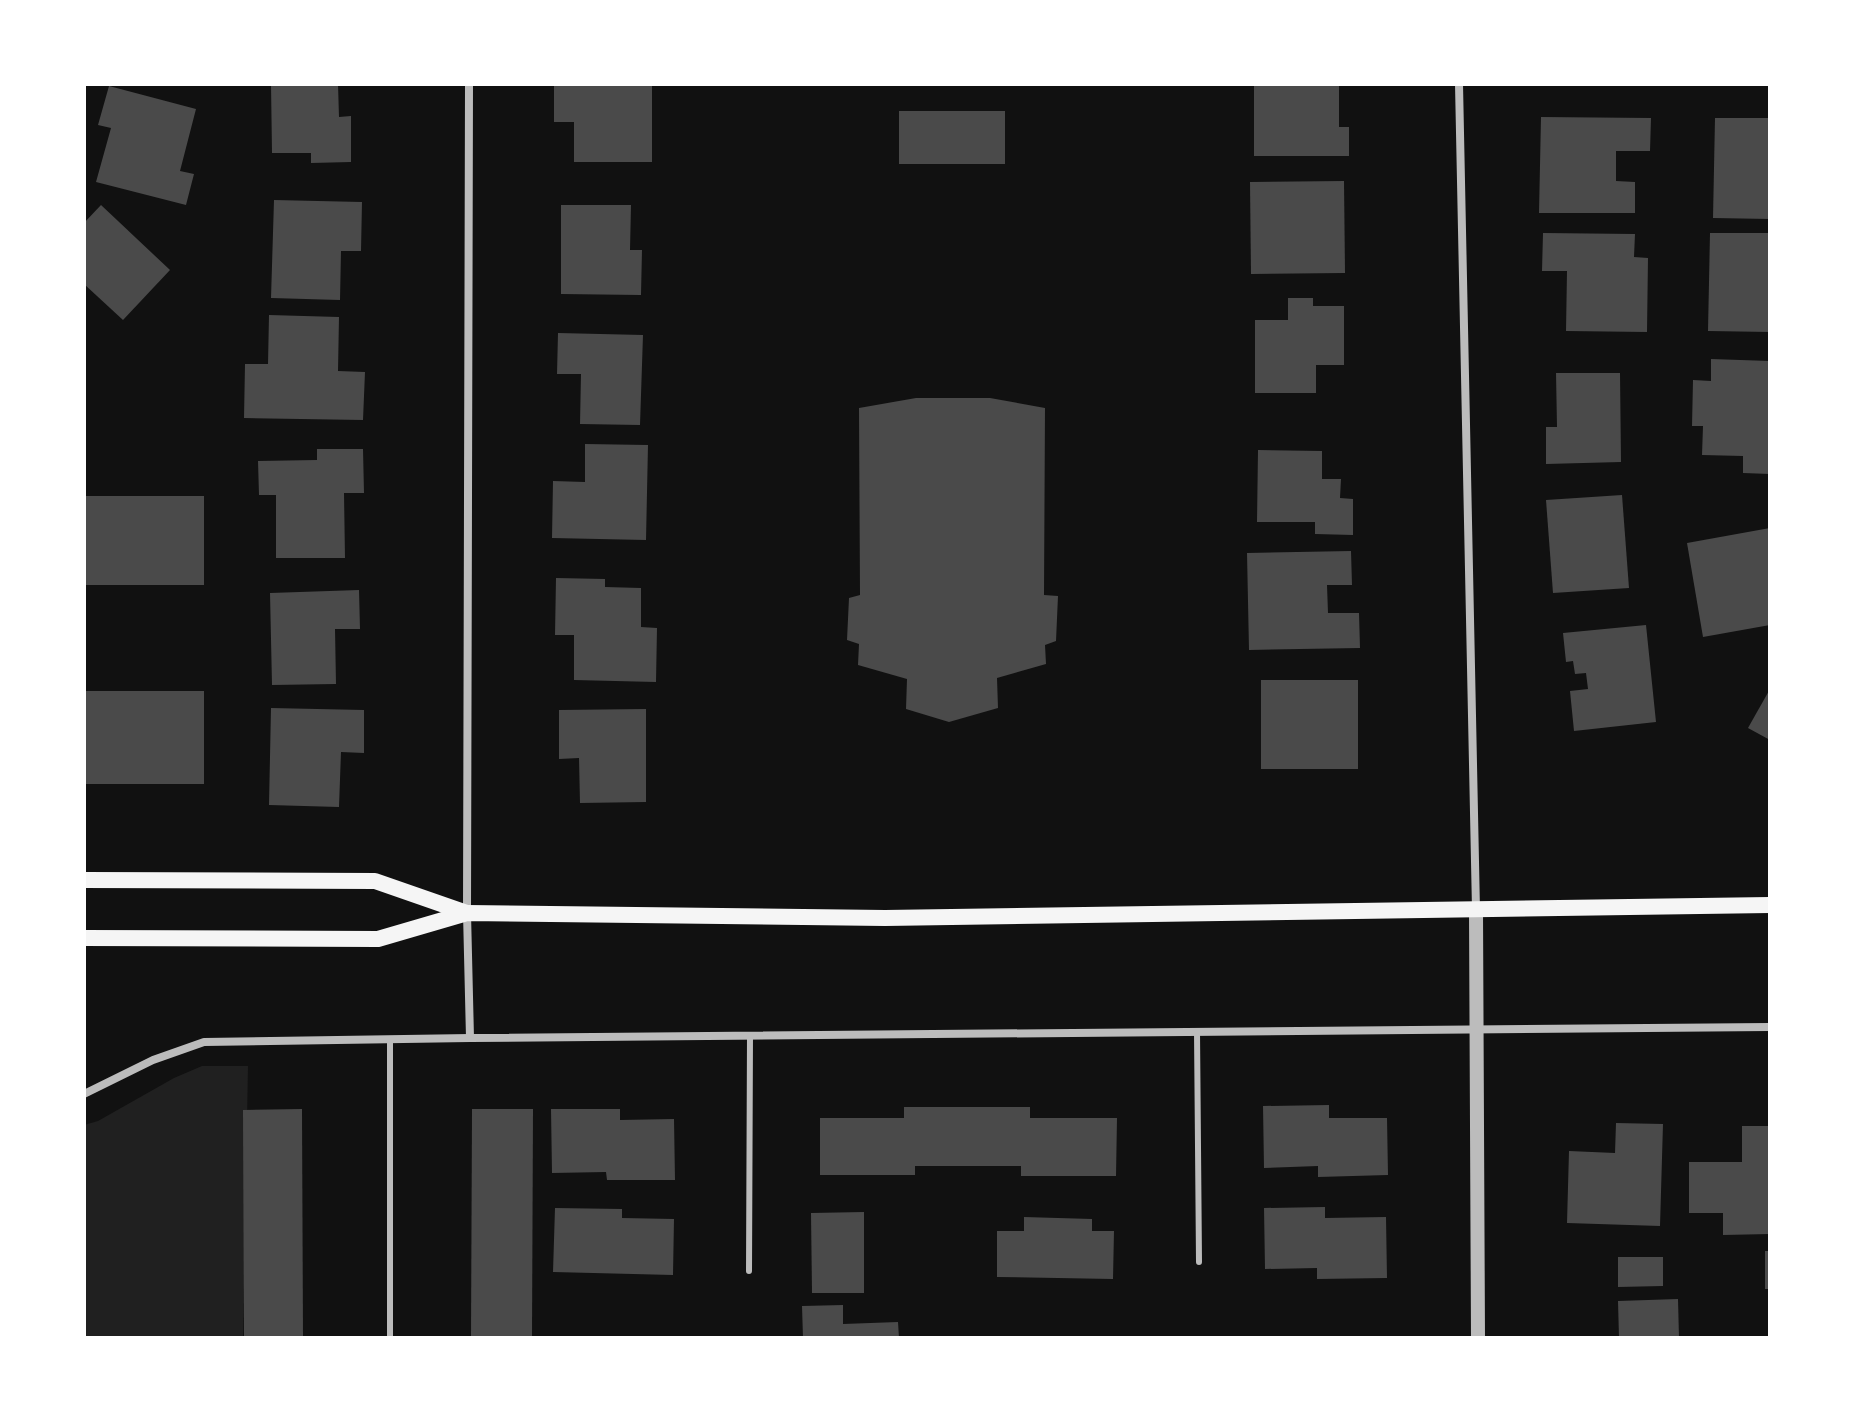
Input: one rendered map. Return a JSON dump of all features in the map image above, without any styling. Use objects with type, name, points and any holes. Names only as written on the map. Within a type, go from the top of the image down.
[{"type":"main road","points":[[84,880],[375,881],[467,913]]},
{"type":"main road","points":[[84,938],[378,939],[467,913],[885,918],[1770,905]]},
{"type":"street","points":[[469,84],[467,913],[470,1038]]},
{"type":"street","points":[[1459,84],[1476,911],[1478,1338]]},
{"type":"street","points":[[84,1094],[153,1060],[204,1042],[1770,1027]]},
{"type":"lane","points":[[1197,1031],[1199,1262]]},
{"type":"lane","points":[[749,1271],[750,1035]]},
{"type":"lane","points":[[390,1039],[390,1338]]},
{"type":"shaded area","points":[[202,1066],[248,1066],[243,1338],[84,1338],[84,1125],[98,1121],[174,1078]]},
{"type":"building","points":[[271,84],[338,84],[339,117],[351,116],[351,162],[311,163],[311,153],[272,153]]},
{"type":"building","points":[[554,84],[652,84],[652,162],[574,162],[574,122],[554,122]]},
{"type":"building","points":[[1254,84],[1339,84],[1339,127],[1349,127],[1349,156],[1254,156]]},
{"type":"building","points":[[109,86],[196,109],[180,171],[194,174],[186,205],[96,182],[111,128],[98,125]]},
{"type":"building","points":[[899,111],[1005,111],[1005,164],[899,164]]},
{"type":"building","points":[[1541,117],[1651,118],[1650,151],[1616,151],[1616,181],[1635,182],[1635,213],[1539,213]]},
{"type":"building","points":[[1715,118],[1770,118],[1770,219],[1713,218]]},
{"type":"building","points":[[1344,181],[1345,273],[1251,274],[1250,182]]},
{"type":"building","points":[[274,200],[362,202],[361,251],[341,251],[340,300],[271,298]]},
{"type":"building","points":[[101,205],[170,270],[123,320],[84,284],[84,223]]},
{"type":"building","points":[[561,205],[631,205],[630,250],[642,250],[641,295],[561,294]]},
{"type":"building","points":[[1543,233],[1635,234],[1634,257],[1648,258],[1647,332],[1566,331],[1567,271],[1542,271]]},
{"type":"building","points":[[1710,233],[1770,233],[1770,332],[1708,331]]},
{"type":"building","points":[[1288,298],[1313,298],[1313,306],[1344,306],[1344,365],[1316,365],[1316,393],[1255,393],[1255,320],[1288,320]]},
{"type":"building","points":[[269,315],[339,317],[338,371],[365,372],[363,420],[244,418],[245,364],[268,364]]},
{"type":"building","points":[[558,333],[643,335],[640,425],[580,424],[581,374],[557,374]]},
{"type":"building","points":[[1711,359],[1770,361],[1770,474],[1743,473],[1743,456],[1702,455],[1703,426],[1692,426],[1693,380],[1711,381]]},
{"type":"building","points":[[1556,373],[1620,373],[1621,462],[1546,464],[1546,427],[1557,427]]},
{"type":"building","points":[[916,398],[990,398],[1045,408],[1044,595],[1058,596],[1056,641],[1045,645],[1046,664],[997,678],[998,708],[949,722],[906,709],[907,679],[858,665],[859,644],[847,640],[849,598],[860,595],[859,408]]},
{"type":"building","points":[[585,444],[648,445],[646,540],[552,538],[553,481],[585,482]]},
{"type":"building","points":[[317,449],[363,449],[364,493],[344,493],[345,558],[276,558],[276,495],[259,495],[258,461],[317,460]]},
{"type":"building","points":[[1258,450],[1322,451],[1322,479],[1341,479],[1340,498],[1353,499],[1353,535],[1315,534],[1315,522],[1257,522]]},
{"type":"building","points":[[1622,495],[1629,588],[1553,593],[1546,500]]},
{"type":"building","points":[[84,496],[204,496],[204,585],[84,585]]},
{"type":"building","points":[[1770,528],[1770,625],[1703,637],[1687,543]]},
{"type":"building","points":[[1351,551],[1352,585],[1327,585],[1328,613],[1359,613],[1360,648],[1249,650],[1247,553]]},
{"type":"building","points":[[556,578],[605,579],[605,587],[641,588],[641,627],[657,628],[656,682],[574,680],[574,635],[555,635]]},
{"type":"building","points":[[359,590],[360,629],[335,629],[336,684],[272,685],[270,593]]},
{"type":"building","points":[[1646,625],[1656,722],[1574,731],[1570,691],[1588,689],[1586,673],[1575,674],[1573,661],[1566,662],[1563,633]]},
{"type":"building","points":[[1261,680],[1358,680],[1358,769],[1261,769]]},
{"type":"building","points":[[1770,689],[1770,740],[1748,728]]},
{"type":"building","points":[[84,691],[204,691],[204,784],[84,784]]},
{"type":"building","points":[[271,708],[364,710],[364,753],[341,752],[339,807],[269,805]]},
{"type":"building","points":[[646,709],[646,802],[580,803],[579,758],[559,759],[559,710]]},
{"type":"building","points":[[1329,1105],[1329,1118],[1387,1118],[1388,1175],[1318,1177],[1318,1166],[1264,1168],[1263,1106]]},
{"type":"building","points":[[904,1107],[1030,1107],[1030,1118],[1117,1118],[1116,1176],[1021,1176],[1021,1166],[915,1166],[915,1175],[820,1175],[820,1118],[904,1118]]},
{"type":"building","points":[[302,1109],[303,1338],[244,1338],[243,1110]]},
{"type":"building","points":[[472,1109],[533,1109],[532,1338],[471,1338]]},
{"type":"building","points":[[551,1109],[620,1109],[620,1120],[674,1119],[675,1180],[607,1180],[606,1172],[552,1173]]},
{"type":"building","points":[[1616,1123],[1663,1124],[1660,1226],[1567,1223],[1569,1151],[1615,1153]]},
{"type":"building","points":[[1742,1126],[1770,1126],[1770,1234],[1723,1235],[1723,1213],[1689,1213],[1689,1162],[1742,1162]]},
{"type":"building","points":[[1325,1207],[1325,1218],[1386,1217],[1387,1278],[1317,1279],[1317,1268],[1265,1269],[1264,1208]]},
{"type":"building","points":[[555,1208],[622,1209],[622,1218],[674,1219],[673,1275],[553,1272]]},
{"type":"building","points":[[864,1212],[864,1293],[812,1293],[811,1213]]},
{"type":"building","points":[[1024,1217],[1092,1219],[1092,1231],[1114,1231],[1113,1279],[997,1277],[997,1231],[1024,1231]]},
{"type":"building","points":[[1765,1251],[1770,1251],[1770,1289],[1765,1289]]},
{"type":"building","points":[[1618,1257],[1663,1257],[1663,1286],[1618,1287]]},
{"type":"building","points":[[1678,1299],[1679,1338],[1619,1338],[1618,1301]]},
{"type":"building","points":[[843,1305],[843,1324],[898,1322],[899,1338],[803,1338],[802,1306]]}]
